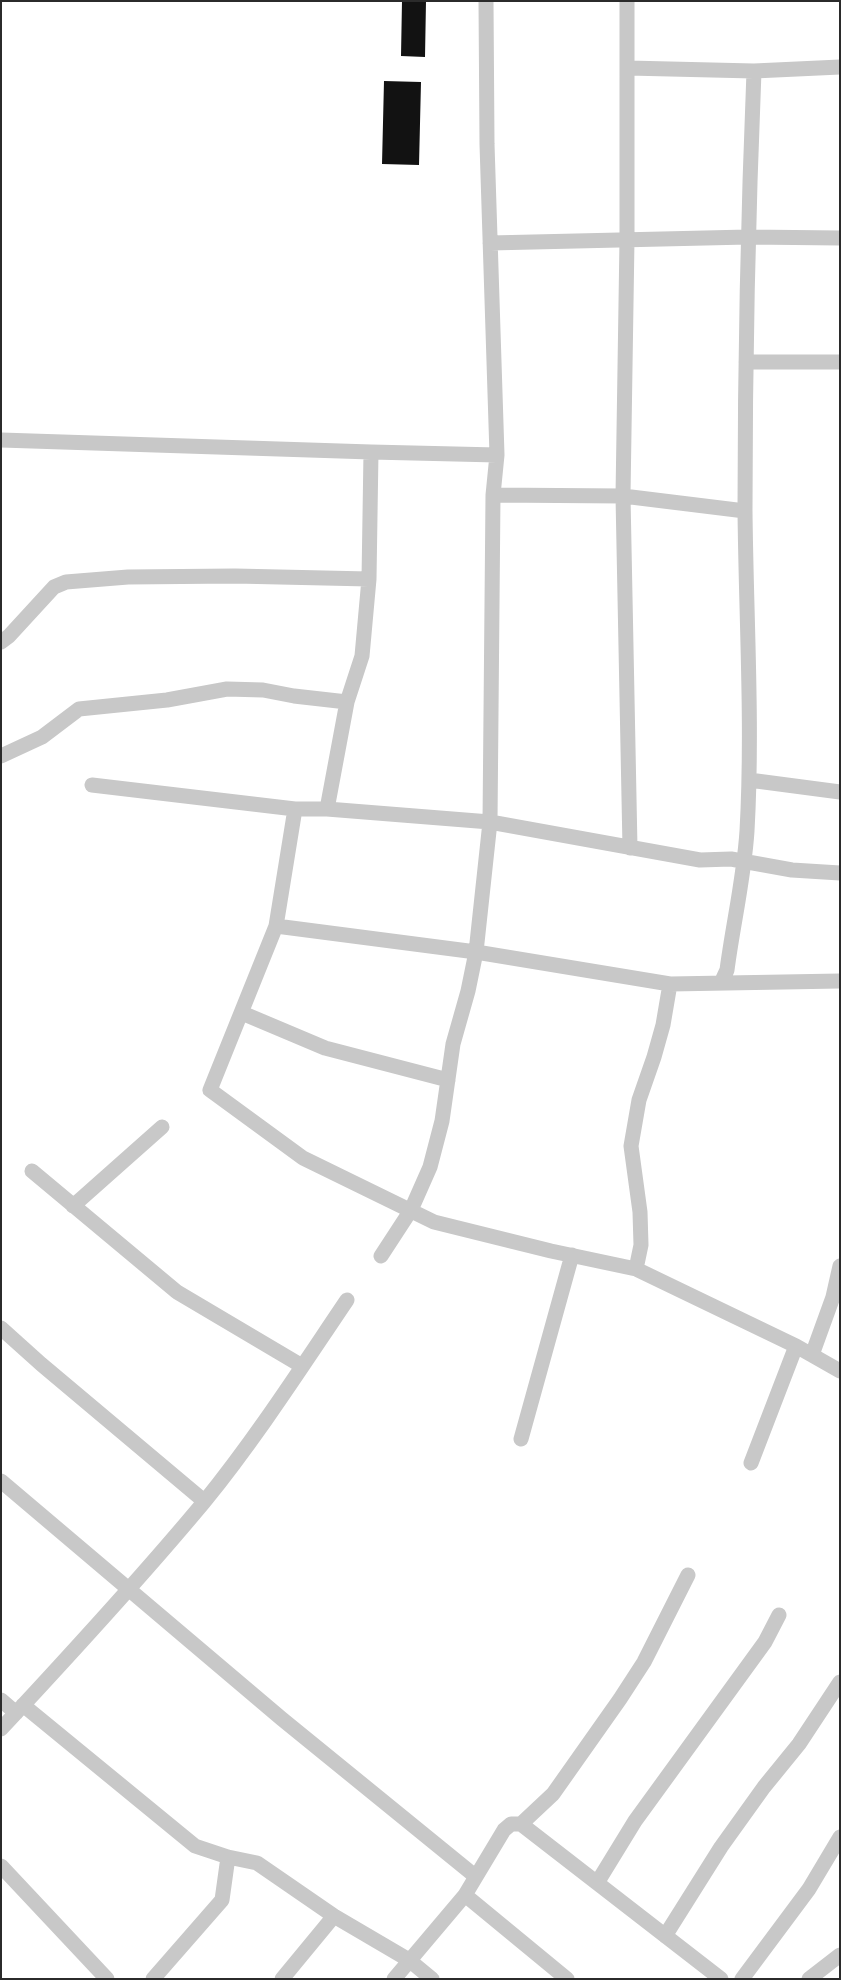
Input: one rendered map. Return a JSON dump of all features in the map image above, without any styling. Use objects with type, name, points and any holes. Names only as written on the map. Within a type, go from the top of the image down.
[{"type":"street","points":[[381,1256],[411,1210],[430,1166],[442,1121],[453,1044],[468,991],[476,952],[490,822],[494,495],[497,455],[490,243],[486,1]]},
{"type":"street","points":[[627,1],[627,239],[623,496],[630,848]]},
{"type":"street","points":[[628,68],[754,71],[840,67]]},
{"type":"street","points":[[721,983],[727,970],[744,861],[749,780],[745,510],[746,362],[748,237],[754,71]]},
{"type":"street","points":[[490,243],[748,237],[840,238]]},
{"type":"street","points":[[746,362],[840,362]]},
{"type":"street","points":[[1,440],[497,455]]},
{"type":"street","points":[[327,809],[347,702],[362,656],[369,578],[371,452]]},
{"type":"street","points":[[494,495],[623,496],[745,510]]},
{"type":"street","points":[[1,642],[9,636],[54,587],[66,582],[128,577],[235,576],[369,578]]},
{"type":"street","points":[[1,756],[42,737],[79,709],[167,700],[227,689],[262,690],[294,696],[347,702]]},
{"type":"street","points":[[749,780],[840,792]]},
{"type":"street","points":[[92,785],[295,809],[327,809],[490,822],[700,860],[731,859],[792,870],[840,874]]},
{"type":"street","points":[[295,809],[276,926],[210,1090],[303,1158],[434,1222],[636,1269],[796,1346],[840,1371]]},
{"type":"street","points":[[276,926],[476,952],[670,984],[840,981]]},
{"type":"street","points":[[636,1269],[641,1244],[640,1212],[630,1146],[639,1100],[663,1025],[670,984]]},
{"type":"street","points":[[242,1013],[325,1048],[448,1080]]},
{"type":"street","points":[[73,1206],[162,1127]]},
{"type":"street","points":[[32,1171],[177,1292],[302,1366]]},
{"type":"street","points":[[521,1439],[572,1255]]},
{"type":"street","points":[[812,1355],[833,1297],[840,1266]]},
{"type":"street","points":[[1,1729],[130,1589],[204,1501],[263,1424],[347,1300]]},
{"type":"street","points":[[1,1328],[41,1364],[204,1501]]},
{"type":"street","points":[[750,1462],[796,1346]]},
{"type":"street","points":[[1,1480],[282,1719],[475,1876]]},
{"type":"street","points":[[521,1824],[553,1794],[624,1693],[644,1662],[688,1575]]},
{"type":"street","points":[[597,1883],[635,1821],[765,1642],[779,1615]]},
{"type":"street","points":[[665,1936],[721,1847],[764,1787],[799,1744],[840,1682]]},
{"type":"street","points":[[1,1700],[20,1709],[195,1846],[228,1858],[257,1863],[334,1916],[409,1960],[432,1979]]},
{"type":"street","points":[[394,1979],[465,1894],[504,1830],[512,1824],[521,1824],[721,1979]]},
{"type":"street","points":[[742,1979],[809,1889],[840,1836]]},
{"type":"street","points":[[153,1979],[222,1900],[228,1858]]},
{"type":"street","points":[[1,1866],[107,1979]]},
{"type":"street","points":[[465,1894],[567,1979]]},
{"type":"street","points":[[282,1979],[334,1916]]},
{"type":"street","points":[[808,1979],[840,1955]]},
{"type":"building","points":[[402,1],[426,1],[425,57],[401,56]]},
{"type":"building","points":[[384,81],[421,82],[419,165],[382,164]]}]
